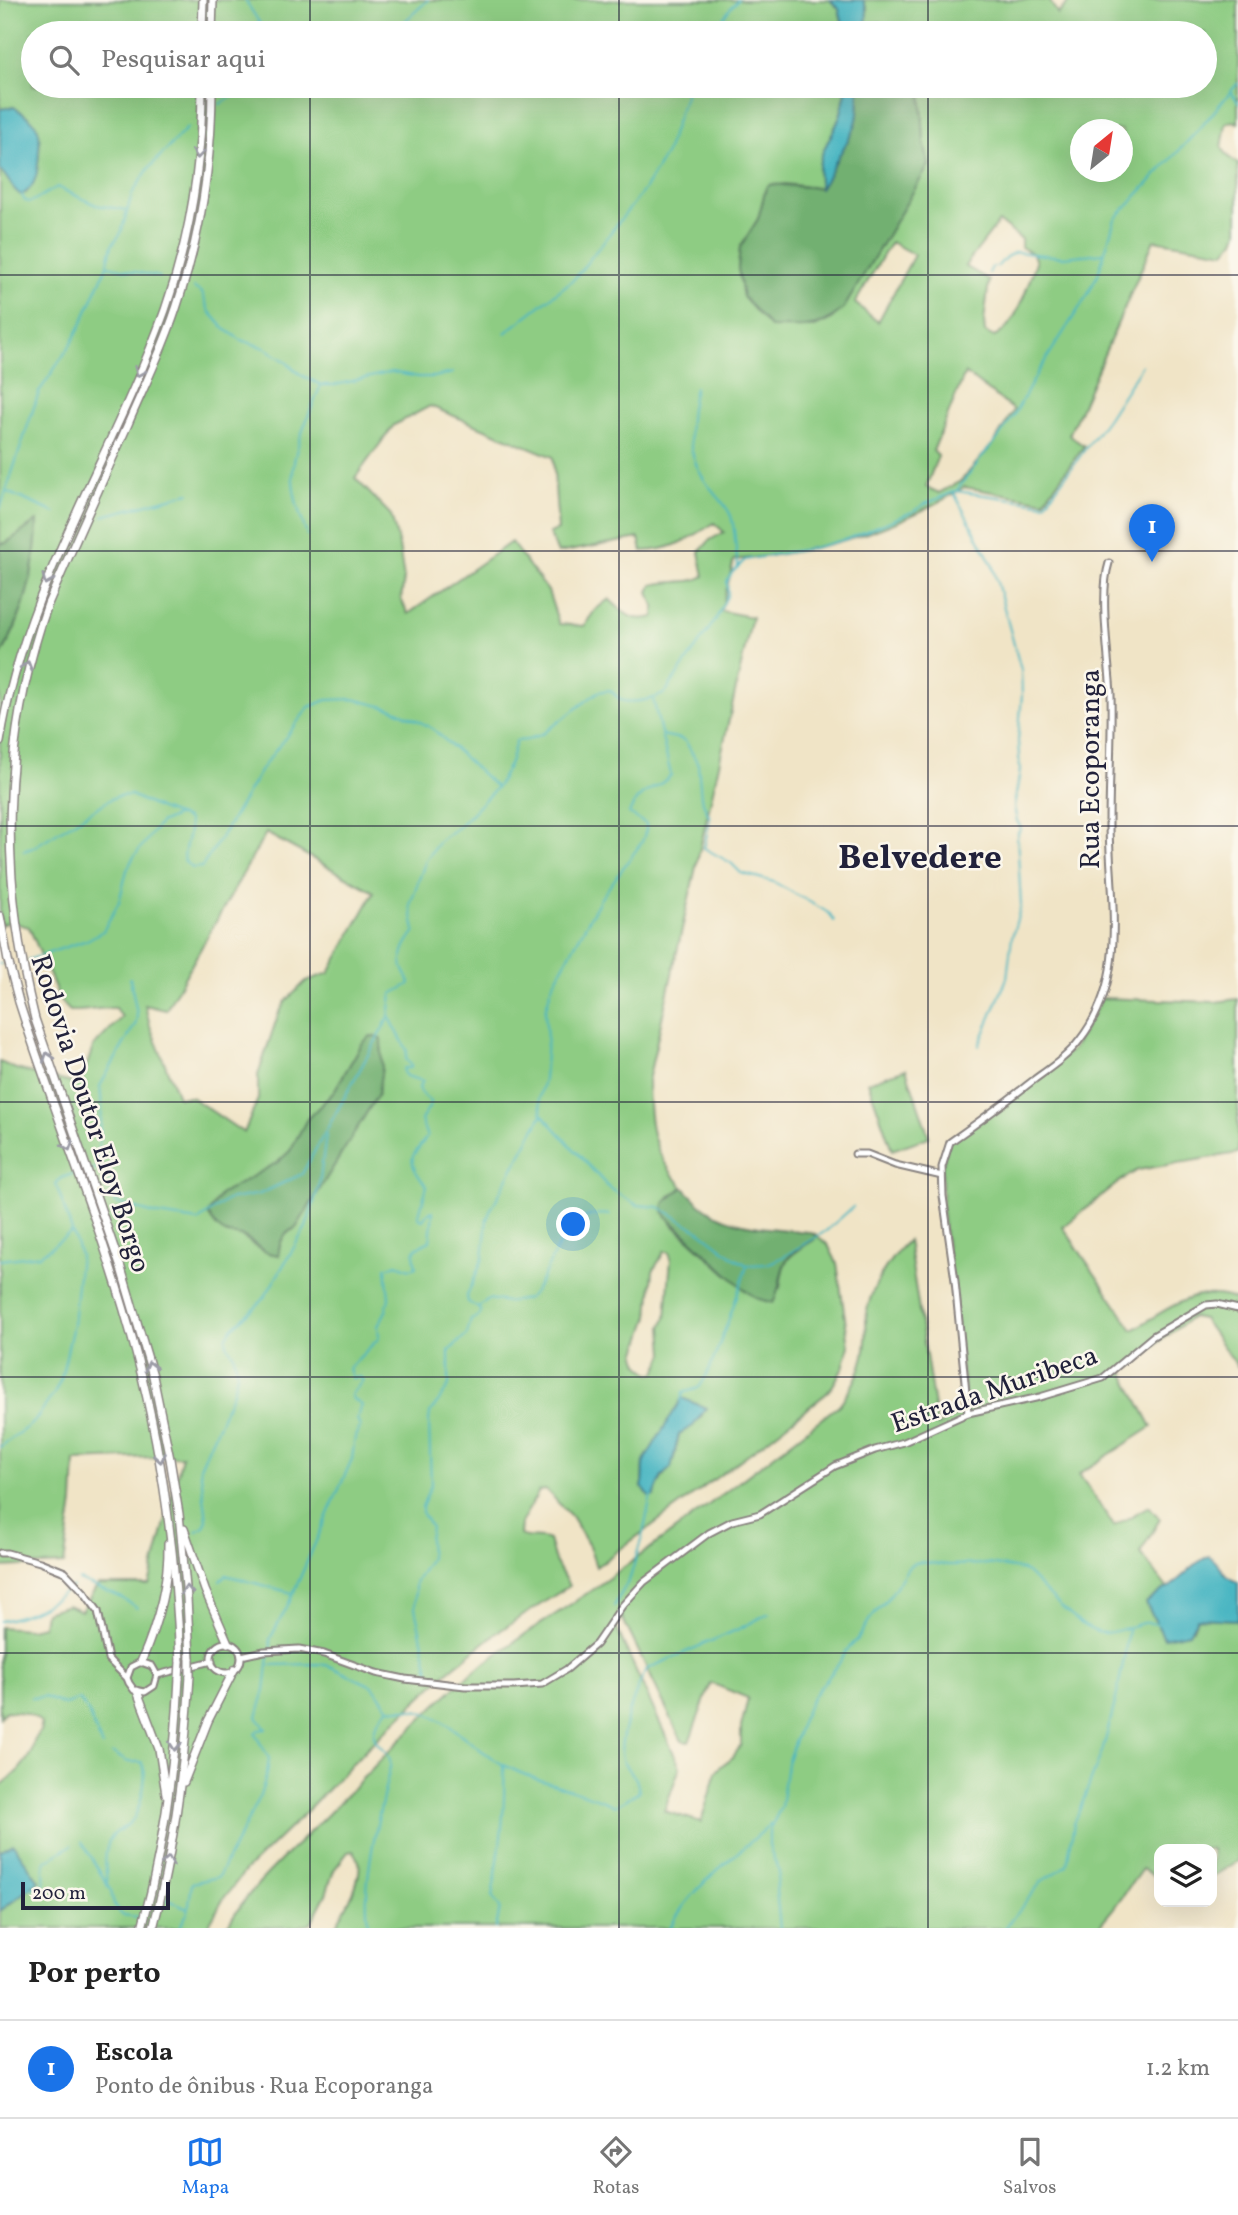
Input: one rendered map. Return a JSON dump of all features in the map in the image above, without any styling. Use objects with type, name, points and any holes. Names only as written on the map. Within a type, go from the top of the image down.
[{"type":"highway","points":[[202,0],[202,21]]},
{"type":"highway","points":[[212,21],[213,0]]},
{"type":"highway","points":[[0,742],[12,682],[30,621],[150,348],[173,284],[186,237],[194,188],[202,98]]},
{"type":"highway","name":"Rodovia Doutor Eloy Borgo","points":[[153,1928],[176,1813],[185,1746],[190,1676],[185,1570],[179,1514],[159,1403],[138,1322],[23,978],[8,895],[4,810],[13,726],[40,624],[159,352],[186,278],[206,180],[212,98]]},
{"type":"highway","name":"Rodovia Doutor Eloy Borgo","points":[[0,916],[22,1012],[132,1338],[155,1433],[169,1516],[177,1599],[180,1678],[174,1758],[162,1838],[142,1928]]},
{"type":"highway","points":[[179,1514],[205,1590],[228,1643]]},
{"type":"highway","points":[[141,1662],[148,1649],[165,1588],[169,1516]]},
{"type":"highway","points":[[176,1813],[184,1781],[198,1745],[234,1670]]},
{"type":"highway","points":[[136,1691],[156,1739],[163,1769],[166,1804],[162,1838]]},
{"type":"street","name":"Rua Ecoporanga","points":[[942,1176],[950,1142],[1059,1061],[1079,1042],[1095,1015],[1110,976],[1114,928],[1109,825],[1111,697],[1105,575],[1110,563]]},
{"type":"street","points":[[855,1154],[867,1154],[895,1165],[942,1176],[968,1413]]},
{"type":"street","name":"Estrada Muribeca","points":[[241,1656],[264,1651],[299,1649],[324,1654],[376,1673],[405,1679],[464,1686],[542,1684],[567,1669],[596,1644],[622,1606],[644,1582],[709,1533],[732,1521],[760,1514],[776,1506],[835,1466],[904,1442],[968,1413],[1040,1397],[1103,1378],[1153,1336],[1206,1305],[1217,1304],[1238,1309]]},
{"type":"street","points":[[0,1553],[40,1562],[65,1572],[98,1611],[108,1659],[127,1678],[130,1686],[136,1691],[150,1690],[156,1684],[157,1675],[152,1666],[141,1662],[131,1667],[127,1678]]},
{"type":"street","points":[[222,1643],[228,1643],[238,1648],[241,1656],[240,1664],[229,1672],[216,1668],[211,1656],[215,1648],[222,1643]]},
{"type":"street","points":[[157,1675],[212,1661]]},
{"type":"green space","points":[[0,0],[830,0],[839,9],[842,21],[21,21],[21,98],[845,98],[839,119],[820,159],[820,188],[784,184],[766,188],[758,219],[740,248],[738,269],[770,327],[815,327],[832,319],[929,165],[924,142],[922,98],[1217,98],[1217,21],[866,21],[867,9],[863,0],[1049,0],[1058,14],[1070,0],[1238,0],[1238,123],[1226,123],[1222,148],[1238,164],[1238,231],[1235,240],[1225,252],[1154,240],[1069,435],[1084,446],[1044,501],[964,487],[921,511],[853,538],[807,550],[734,560],[721,611],[752,617],[648,1081],[649,1112],[658,1150],[683,1187],[670,1196],[663,1211],[674,1226],[727,1274],[780,1288],[787,1260],[816,1236],[814,1233],[828,1245],[837,1263],[849,1346],[843,1368],[827,1393],[596,1567],[589,1546],[571,1516],[546,1490],[539,1491],[521,1523],[520,1535],[549,1540],[555,1561],[569,1586],[495,1634],[445,1674],[246,1870],[224,1898],[207,1928],[0,1928],[0,1911],[39,1881],[13,1845],[0,1852],[0,1786],[10,1779],[29,1756],[41,1723],[21,1712],[6,1711],[0,1717],[0,1627],[29,1629],[43,1626],[45,1612],[68,1605],[81,1611],[98,1585],[149,1585],[182,1456],[75,1460],[73,1503],[64,1564],[0,1567],[0,1062],[16,1069],[80,1085],[93,1047],[122,1017],[115,1008],[70,1011],[61,1002],[29,927],[11,922],[0,925],[0,657],[16,626],[27,592],[37,522],[6,543],[0,544],[0,170],[26,193],[36,174],[40,139],[14,107],[0,109]],"holes":[[[999,222],[1021,239],[1021,247],[1033,254],[1036,262],[1015,315],[1002,332],[994,337],[985,332],[984,322],[989,280],[965,266]],[[891,242],[914,255],[878,322],[855,303]],[[965,373],[1014,410],[994,443],[961,481],[939,493],[926,487],[938,456],[933,451]],[[430,406],[553,457],[558,530],[549,533],[558,553],[639,538],[642,551],[662,549],[688,539],[714,523],[724,532],[710,540],[699,552],[704,576],[652,585],[649,592],[654,606],[654,617],[633,618],[609,599],[595,610],[584,626],[559,624],[548,591],[511,542],[408,614],[401,599],[404,579],[391,515],[355,478],[394,425]],[[266,833],[374,892],[329,973],[306,981],[286,1001],[278,1015],[258,1075],[258,1099],[244,1133],[191,1097],[178,1097],[150,1026],[145,1005],[166,1010]],[[362,1044],[382,1049],[378,1094],[296,1228],[283,1238],[279,1255],[257,1247],[239,1236],[227,1234],[208,1214],[220,1195],[278,1162],[290,1151],[307,1119],[333,1093]],[[664,1252],[669,1252],[671,1258],[666,1317],[662,1327],[664,1353],[656,1373],[651,1374],[639,1364],[636,1355],[649,1316],[653,1271]],[[705,1408],[701,1417],[679,1434],[674,1458],[659,1483],[642,1487],[645,1459],[649,1453]]]},
{"type":"green space","points":[[858,98],[922,98],[924,142],[929,165],[844,308],[818,325],[770,327],[743,297],[738,269],[740,247],[758,219],[766,188],[771,184],[820,188],[855,128]]},
{"type":"green space","points":[[37,521],[27,592],[16,625],[0,657],[0,544],[6,543]]},
{"type":"green space","points":[[1102,998],[1215,1002],[1238,999],[1238,1153],[1138,1170],[1063,1227],[1133,1330],[1170,1307],[1196,1297],[1224,1296],[1238,1301],[1238,1367],[1203,1319],[1192,1317],[1122,1370],[1152,1427],[1079,1474],[1114,1526],[1149,1506],[1160,1519],[1140,1553],[1168,1589],[1146,1603],[1164,1638],[1193,1629],[1197,1618],[1238,1620],[1238,1861],[1217,1874],[1217,1844],[1154,1844],[1154,1875],[1142,1869],[1097,1928],[334,1928],[358,1878],[358,1858],[353,1851],[348,1852],[334,1870],[326,1894],[311,1923],[296,1927],[226,1928],[248,1896],[273,1868],[455,1687],[491,1658],[665,1537],[839,1405],[861,1367],[865,1349],[866,1318],[875,1286],[893,1257],[908,1240],[937,1426],[967,1411],[942,1211],[942,1166],[949,1139],[976,1124],[1073,1049]],"holes":[[[622,1617],[682,1741],[689,1742],[711,1683],[748,1698],[741,1727],[741,1745],[733,1757],[716,1772],[701,1822],[664,1811],[680,1767],[616,1627]]]},
{"type":"green space","points":[[370,1036],[381,1038],[382,1068],[378,1094],[296,1228],[283,1238],[279,1255],[265,1252],[244,1237],[221,1231],[208,1214],[220,1195],[278,1162],[290,1151],[307,1119],[333,1093],[362,1044]]},
{"type":"green space","points":[[906,1069],[929,1137],[892,1150],[868,1082]]},
{"type":"green space","points":[[683,1187],[704,1208],[732,1221],[758,1227],[810,1232],[816,1236],[786,1260],[773,1303],[747,1292],[668,1218],[663,1211],[664,1203]]},
{"type":"water","points":[[830,0],[863,0],[866,21],[842,21],[839,9]]},
{"type":"water","points":[[845,98],[858,98],[855,128],[820,188],[820,159]]},
{"type":"water","points":[[14,107],[34,122],[39,135],[36,176],[31,187],[21,195],[0,170],[0,109]]},
{"type":"water","points":[[682,1398],[706,1408],[693,1426],[679,1434],[671,1468],[662,1476],[654,1496],[649,1496],[642,1487],[644,1461]]},
{"type":"water","points":[[1209,1556],[1229,1578],[1238,1582],[1238,1620],[1197,1618],[1189,1633],[1164,1638],[1146,1603]]},
{"type":"water","points":[[13,1844],[39,1881],[0,1911],[0,1852]]},
{"type":"waterway","points":[[245,0],[258,21]]},
{"type":"waterway","points":[[405,21],[428,0]]},
{"type":"waterway","points":[[721,21],[738,0]]},
{"type":"waterway","points":[[957,490],[1013,417],[1038,372],[1087,296],[1098,274],[1115,219],[1238,83]]},
{"type":"waterway","points":[[1231,92],[1238,102]]},
{"type":"waterway","points":[[220,104],[230,98]]},
{"type":"waterway","points":[[505,333],[574,279],[644,190],[666,153],[684,98]]},
{"type":"waterway","points":[[0,509],[39,392],[82,323],[107,266],[112,245],[121,233],[132,194],[149,168],[187,128]]},
{"type":"waterway","points":[[22,195],[25,201],[31,202],[57,187],[96,205],[126,210]]},
{"type":"waterway","points":[[989,273],[992,267],[997,267],[1006,257],[1016,252],[1063,257],[1104,253]]},
{"type":"waterway","points":[[108,266],[160,277]]},
{"type":"waterway","points":[[194,288],[202,293],[209,311],[225,329],[241,340],[265,348],[301,375],[321,385],[335,385],[392,372],[418,377],[453,373]]},
{"type":"waterway","points":[[88,1170],[101,1168],[106,1171],[116,1203],[158,1215],[198,1221],[227,1200],[260,1194],[302,1174],[389,1017],[392,994],[410,984],[402,958],[406,944],[415,931],[410,905],[426,860],[439,841],[458,827],[497,787],[510,763],[516,741],[544,733],[598,692],[610,690],[624,701],[651,699],[665,693],[716,619],[728,594],[727,582],[745,560],[847,539],[956,491],[1045,504],[1108,418],[1142,365]]},
{"type":"waterway","points":[[307,535],[295,495],[293,470],[302,432],[321,385]]},
{"type":"waterway","points":[[695,387],[690,413],[692,450],[701,474],[731,516],[738,565]]},
{"type":"waterway","points":[[7,492],[55,513]]},
{"type":"waterway","points":[[103,516],[189,493]]},
{"type":"waterway","points":[[954,493],[992,564],[1021,670],[1018,741],[1020,770],[1014,807],[1021,828],[1017,835],[1021,905],[1012,937],[1007,978],[979,1046]]},
{"type":"waterway","points":[[23,851],[111,799],[131,795],[187,819],[189,830],[185,862],[193,868],[202,867],[262,768],[309,707],[327,700],[353,699],[393,709],[417,720],[433,729],[496,787]]},
{"type":"waterway","points":[[653,699],[671,775],[643,794],[633,805],[629,814],[646,824],[642,842],[601,898],[552,986],[545,1011],[547,1040],[544,1079],[539,1099],[542,1114],[609,1188],[637,1205],[659,1207],[701,1232],[747,1265],[767,1264],[781,1258],[826,1231],[853,1207]]},
{"type":"waterway","points":[[662,735],[686,742],[698,764],[701,798],[710,818],[704,848],[731,863],[741,873],[774,882],[830,914],[834,921]]},
{"type":"waterway","points":[[28,960],[87,940],[103,931],[119,902],[133,858],[160,823],[178,815]]},
{"type":"waterway","points":[[97,1167],[102,1108],[100,1086],[136,1023],[137,1014],[130,978]]},
{"type":"waterway","points":[[271,1647],[270,1639],[289,1603],[352,1459],[355,1437],[360,1426],[357,1419],[362,1405],[351,1395],[363,1380],[360,1377],[352,1378],[349,1368],[379,1338],[378,1326],[389,1298],[386,1268],[397,1264],[410,1269],[416,1267],[416,1248],[430,1241],[433,1211],[423,1220],[418,1218],[427,1186],[417,1173],[412,1160],[427,1137],[421,1120],[430,1106],[430,1101],[421,1093],[419,1087],[423,1081],[406,1076],[403,1072],[404,1068],[411,1068],[411,1065],[406,1059],[407,1050],[390,1018]]},
{"type":"waterway","points":[[477,1307],[468,1302],[467,1296],[483,1258],[487,1219],[542,1115]]},
{"type":"waterway","points":[[197,1531],[204,1527],[207,1520],[200,1467],[233,1392],[237,1374],[234,1355],[226,1338],[232,1328],[263,1300],[306,1227],[319,1186],[326,1135]]},
{"type":"waterway","points":[[0,1447],[34,1422],[61,1379],[73,1325],[80,1255],[56,1184],[61,1178],[76,1173]]},
{"type":"waterway","points":[[429,1671],[415,1608],[415,1583],[430,1558],[431,1528],[422,1512],[431,1485],[429,1421],[430,1413],[449,1386],[449,1351],[467,1334],[471,1320],[480,1315],[478,1308],[488,1299],[508,1302],[528,1299],[568,1230],[592,1215],[610,1215]]},
{"type":"waterway","points":[[0,1260],[40,1255],[72,1232]]},
{"type":"waterway","points":[[681,1401],[683,1393],[698,1388],[704,1381],[725,1331],[747,1266]]},
{"type":"waterway","points":[[614,1606],[630,1578],[651,1495]]},
{"type":"waterway","points":[[780,1928],[776,1890],[779,1872],[769,1846],[769,1831],[781,1807],[787,1763],[802,1720],[813,1696],[858,1639],[910,1565],[919,1562],[949,1565],[988,1564],[1020,1569],[1075,1619],[1096,1631],[1105,1633],[1145,1623],[1159,1624]]},
{"type":"waterway","points":[[220,1581],[226,1575],[292,1593]]},
{"type":"waterway","points":[[79,1580],[122,1598],[137,1608]]},
{"type":"waterway","points":[[0,1621],[38,1608],[72,1587]]},
{"type":"waterway","points":[[268,1665],[329,1666],[372,1686],[390,1708],[418,1711],[444,1722],[483,1752],[517,1772],[615,1806],[639,1792],[635,1778],[623,1762],[621,1750],[629,1713],[647,1669],[769,1613]]},
{"type":"waterway","points":[[1005,1928],[1042,1881],[1067,1865],[1074,1824],[1103,1749],[1116,1699],[1128,1629]]},
{"type":"waterway","points":[[179,1928],[188,1912],[192,1883],[218,1877],[259,1799],[269,1758],[255,1734],[258,1730],[266,1729],[257,1717],[265,1690],[269,1656]]},
{"type":"waterway","points":[[31,1698],[44,1697],[65,1705],[79,1699],[89,1714],[102,1746]]},
{"type":"waterway","points":[[369,1928],[369,1870],[390,1767],[390,1759],[374,1737],[374,1730],[389,1708]]},
{"type":"waterway","points":[[107,1885],[107,1846],[113,1835],[133,1819],[144,1785],[142,1762],[128,1762],[112,1753]]},
{"type":"waterway","points":[[496,1928],[500,1908],[492,1896],[502,1831],[504,1766]]},
{"type":"waterway","points":[[670,1928],[678,1913],[702,1885],[771,1824]]},
{"type":"waterway","points":[[82,1842],[111,1891],[114,1905],[122,1915],[139,1917]]},
{"type":"waterway","points":[[29,1888],[43,1887],[46,1861],[72,1845]]},
{"type":"waterway","points":[[166,1899],[188,1908]]},
{"type":"place","name":"Escola","points":[[1152,562]]},
{"type":"district","name":"Belvedere","points":[[920,856]]}]
